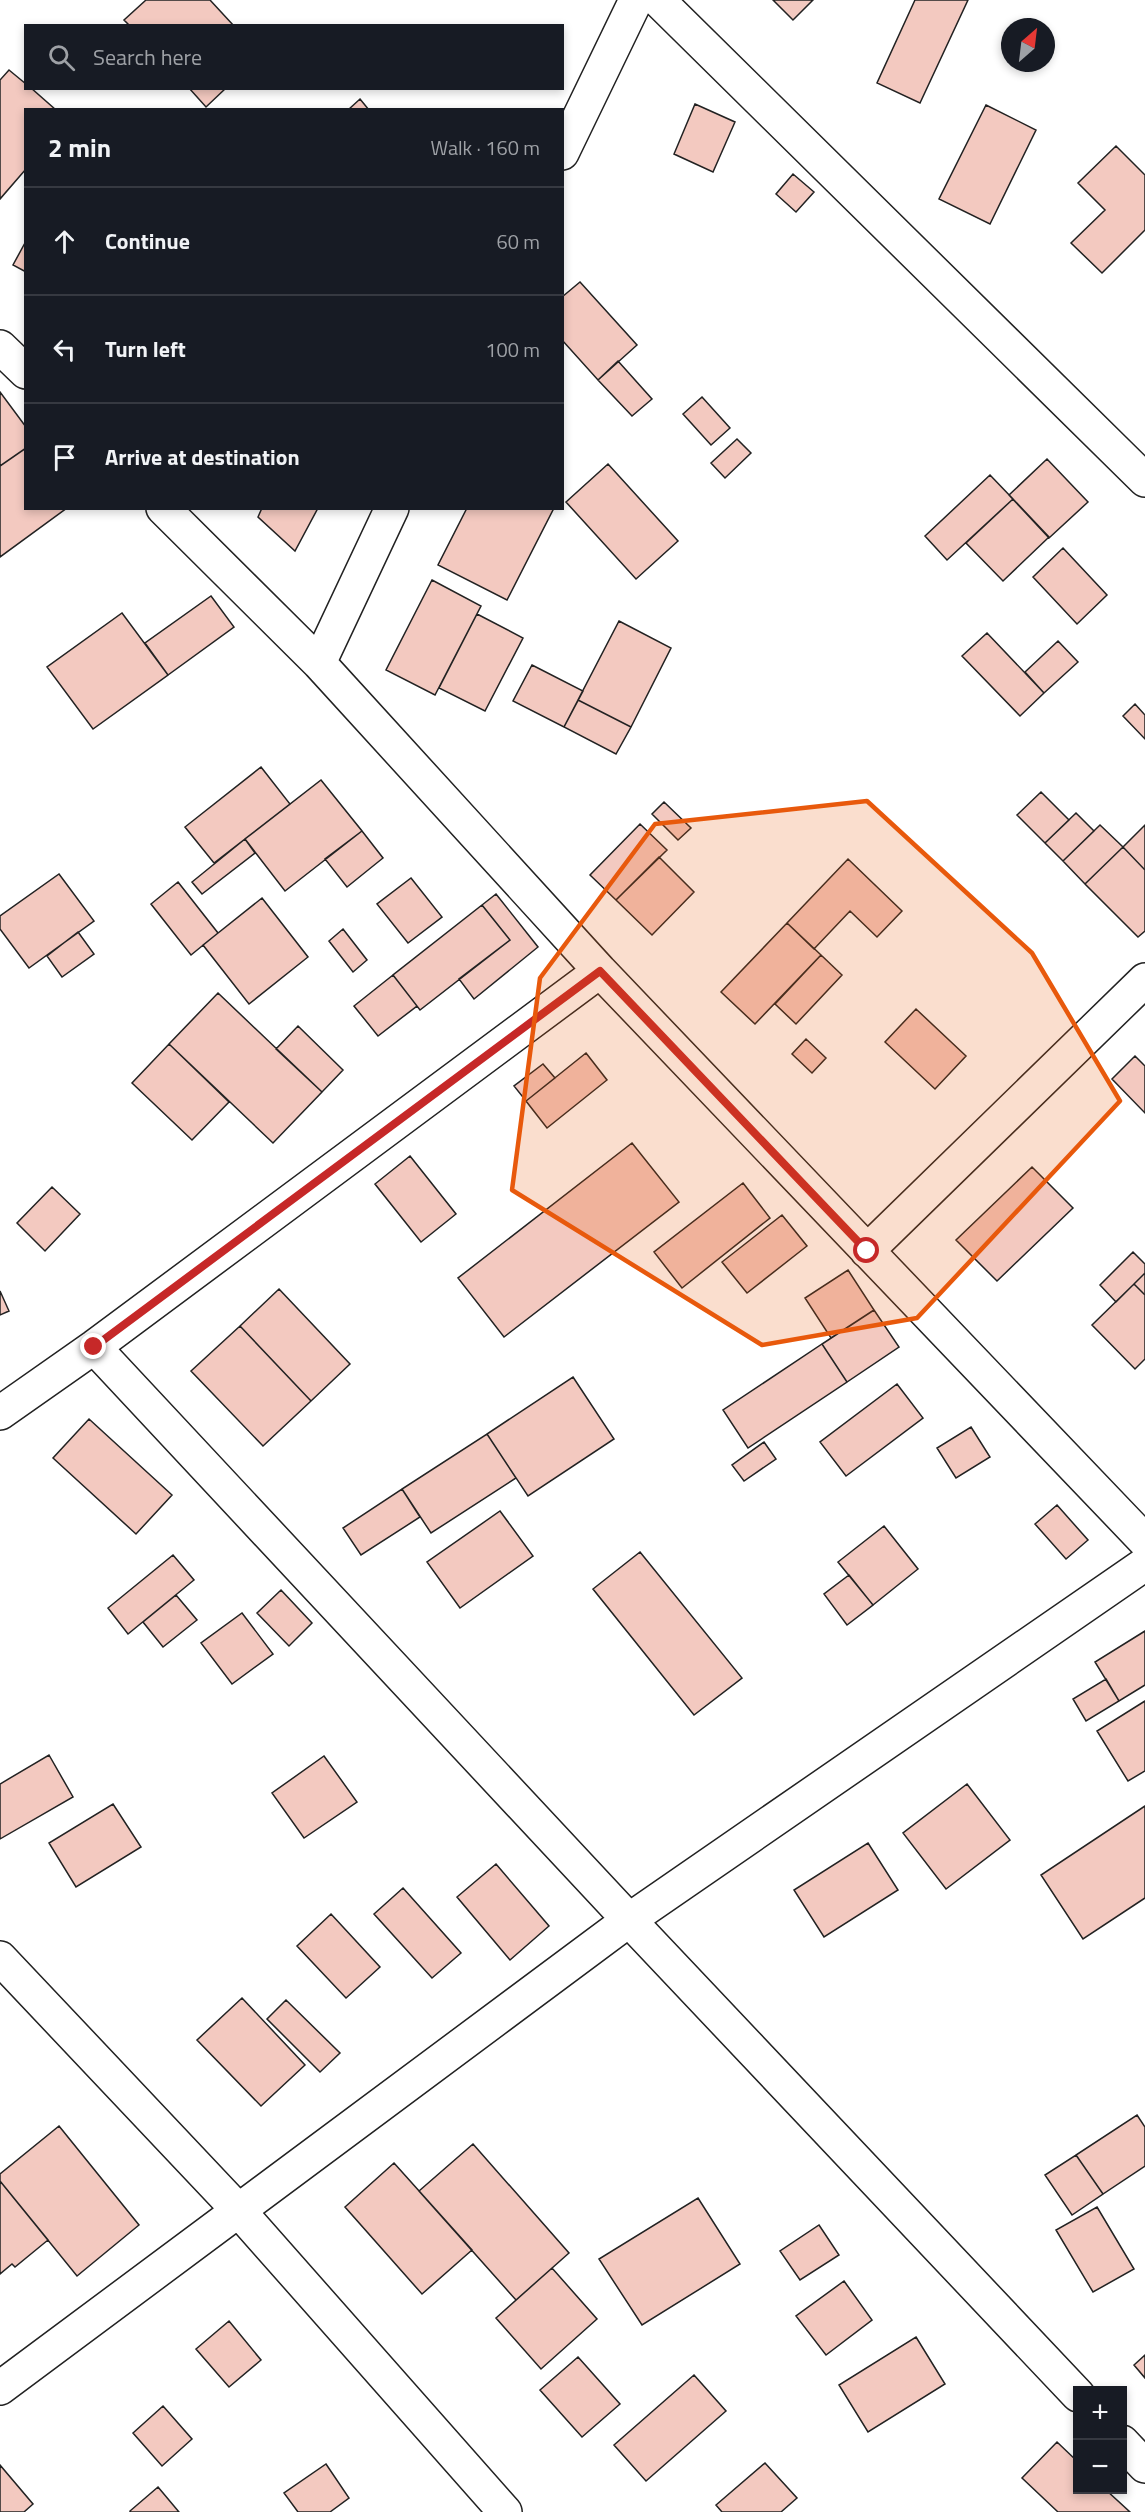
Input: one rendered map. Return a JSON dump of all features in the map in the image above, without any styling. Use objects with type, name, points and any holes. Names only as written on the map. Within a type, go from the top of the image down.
[{"type":"street","points":[[564,149],[636,0]]},
{"type":"street","points":[[658,0],[1145,480]]},
{"type":"street","points":[[0,346],[24,370]]},
{"type":"street","points":[[165,510],[319,663],[600,971],[1145,1541]]},
{"type":"street","points":[[319,663],[392,510]]},
{"type":"street","points":[[0,1413],[94,1347],[600,971]]},
{"type":"street","points":[[867,1251],[1145,980]]},
{"type":"street","points":[[94,1347],[1073,2391]]},
{"type":"street","points":[[0,2388],[629,1920],[1145,1564]]},
{"type":"street","points":[[0,1958],[239,2211],[505,2512]]},
{"type":"street","points":[[1127,2447],[1145,2466]]},
{"type":"highlighted area","points":[[867,801],[1032,953],[1120,1101],[917,1318],[762,1345],[512,1190],[540,978],[655,824]]},
{"type":"building","points":[[146,0],[210,0],[232,24],[128,24],[124,20]]},
{"type":"building","points":[[773,0],[813,0],[793,20]]},
{"type":"building","points":[[915,0],[968,0],[920,103],[877,83]]},
{"type":"building","points":[[9,70],[24,82],[24,90],[33,90],[54,108],[24,108],[24,171],[0,199],[0,80]]},
{"type":"building","points":[[191,90],[224,90],[206,107]]},
{"type":"building","points":[[360,99],[367,108],[350,108]]},
{"type":"building","points":[[695,104],[735,122],[713,172],[674,154]]},
{"type":"building","points":[[986,105],[1036,130],[990,224],[939,199]]},
{"type":"building","points":[[1116,146],[1145,175],[1145,230],[1102,273],[1071,243],[1105,210],[1078,183]]},
{"type":"building","points":[[793,174],[814,192],[796,212],[776,194]]},
{"type":"building","points":[[24,245],[24,271],[13,265]]},
{"type":"building","points":[[580,282],[637,345],[598,380],[564,342],[564,295]]},
{"type":"building","points":[[618,361],[652,399],[632,416],[598,380]]},
{"type":"building","points":[[0,392],[24,424],[24,449],[0,466]]},
{"type":"building","points":[[702,397],[730,428],[711,445],[683,414]]},
{"type":"building","points":[[737,439],[751,453],[725,478],[711,463]]},
{"type":"building","points":[[24,449],[24,510],[64,510],[0,557],[0,466]]},
{"type":"building","points":[[1047,459],[1088,502],[1049,538],[1009,495]]},
{"type":"building","points":[[608,464],[678,541],[636,579],[566,502]]},
{"type":"building","points":[[990,475],[1013,499],[947,560],[925,536]]},
{"type":"building","points":[[1013,499],[1049,537],[1003,581],[966,543]]},
{"type":"building","points":[[261,510],[317,510],[295,551],[258,517]]},
{"type":"building","points":[[466,510],[553,510],[507,600],[438,565]]},
{"type":"building","points":[[1063,548],[1107,595],[1077,624],[1033,577]]},
{"type":"building","points":[[432,580],[481,606],[435,695],[386,670]]},
{"type":"building","points":[[211,596],[234,627],[168,675],[145,643]]},
{"type":"building","points":[[122,613],[168,675],[93,729],[47,667]]},
{"type":"building","points":[[477,614],[523,638],[485,711],[439,688]]},
{"type":"building","points":[[619,621],[671,648],[631,727],[578,700]]},
{"type":"building","points":[[987,633],[1044,693],[1020,716],[962,656]]},
{"type":"building","points":[[1058,641],[1078,662],[1044,693],[1025,672]]},
{"type":"building","points":[[532,665],[583,691],[564,727],[513,701]]},
{"type":"building","points":[[578,700],[631,727],[616,754],[564,727]]},
{"type":"building","points":[[1135,704],[1145,715],[1145,739],[1123,716]]},
{"type":"building","points":[[261,767],[290,804],[214,863],[185,827]]},
{"type":"building","points":[[321,780],[362,831],[285,891],[245,839]]},
{"type":"building","points":[[1041,792],[1069,820],[1045,843],[1017,815]]},
{"type":"building","points":[[664,802],[691,828],[678,840],[652,814]]},
{"type":"building","points":[[1076,813],[1094,831],[1063,861],[1045,843]]},
{"type":"building","points":[[640,824],[667,850],[616,900],[590,875]]},
{"type":"building","points":[[1100,825],[1123,847],[1085,884],[1063,861]]},
{"type":"building","points":[[1145,825],[1145,870],[1123,847]]},
{"type":"building","points":[[362,831],[383,858],[347,887],[325,859]]},
{"type":"building","points":[[245,839],[255,853],[202,894],[192,882]]},
{"type":"building","points":[[1123,847],[1145,870],[1145,931],[1138,937],[1085,884]]},
{"type":"building","points":[[659,857],[694,892],[652,935],[616,900]]},
{"type":"building","points":[[848,859],[902,911],[877,937],[850,911],[814,949],[787,923]]},
{"type":"building","points":[[59,874],[94,921],[29,968],[0,929],[0,916]]},
{"type":"building","points":[[411,878],[442,917],[408,943],[377,904]]},
{"type":"building","points":[[178,882],[218,933],[191,955],[151,904]]},
{"type":"building","points":[[496,894],[538,947],[474,999],[459,979],[510,940],[482,905]]},
{"type":"building","points":[[262,898],[308,957],[249,1004],[203,945]]},
{"type":"building","points":[[482,905],[510,940],[420,1010],[393,975]]},
{"type":"building","points":[[787,923],[821,955],[755,1024],[721,992]]},
{"type":"building","points":[[343,929],[367,960],[353,972],[329,941]]},
{"type":"building","points":[[78,932],[94,954],[62,977],[47,956]]},
{"type":"building","points":[[821,955],[842,975],[796,1024],[775,1004]]},
{"type":"building","points":[[393,975],[417,1006],[378,1036],[354,1006]]},
{"type":"building","points":[[218,993],[322,1092],[273,1143],[169,1044]]},
{"type":"building","points":[[916,1009],[966,1056],[935,1089],[885,1042]]},
{"type":"building","points":[[298,1026],[343,1070],[322,1092],[276,1049]]},
{"type":"building","points":[[806,1039],[826,1058],[812,1073],[792,1054]]},
{"type":"building","points":[[169,1044],[229,1102],[192,1140],[132,1083]]},
{"type":"building","points":[[586,1053],[607,1080],[547,1128],[526,1101]]},
{"type":"building","points":[[1135,1056],[1145,1066],[1145,1113],[1112,1079]]},
{"type":"building","points":[[543,1064],[555,1078],[526,1101],[514,1086]]},
{"type":"building","points":[[632,1143],[679,1202],[504,1337],[458,1278]]},
{"type":"building","points":[[410,1156],[456,1214],[421,1242],[375,1184]]},
{"type":"building","points":[[1032,1167],[1073,1208],[997,1281],[956,1240]]},
{"type":"building","points":[[743,1183],[770,1218],[682,1288],[654,1252]]},
{"type":"building","points":[[52,1187],[80,1214],[45,1251],[17,1223]]},
{"type":"building","points":[[782,1215],[807,1246],[747,1293],[722,1262]]},
{"type":"building","points":[[1133,1252],[1145,1264],[1145,1273],[1116,1302],[1100,1285]]},
{"type":"building","points":[[848,1270],[874,1310],[831,1338],[805,1298]]},
{"type":"building","points":[[1145,1273],[1145,1295],[1134,1284]]},
{"type":"building","points":[[1134,1284],[1145,1295],[1145,1359],[1135,1369],[1092,1325]]},
{"type":"building","points":[[279,1289],[350,1364],[311,1401],[240,1326]]},
{"type":"building","points":[[0,1291],[9,1311],[0,1315]]},
{"type":"building","points":[[874,1310],[899,1347],[847,1382],[822,1344]]},
{"type":"building","points":[[240,1326],[311,1401],[263,1446],[191,1371]]},
{"type":"building","points":[[822,1344],[847,1382],[748,1448],[723,1410]]},
{"type":"building","points":[[573,1377],[614,1439],[528,1496],[487,1434]]},
{"type":"building","points":[[897,1384],[923,1418],[846,1476],[820,1442]]},
{"type":"building","points":[[89,1419],[172,1495],[136,1534],[53,1458]]},
{"type":"building","points":[[971,1427],[990,1457],[956,1478],[937,1448]]},
{"type":"building","points":[[487,1434],[516,1478],[431,1533],[402,1489]]},
{"type":"building","points":[[764,1442],[776,1459],[744,1481],[732,1465]]},
{"type":"building","points":[[402,1489],[420,1517],[361,1555],[343,1528]]},
{"type":"building","points":[[1057,1505],[1088,1540],[1066,1559],[1035,1524]]},
{"type":"building","points":[[500,1511],[533,1556],[460,1608],[427,1562]]},
{"type":"building","points":[[884,1526],[918,1569],[873,1605],[838,1562]]},
{"type":"building","points":[[640,1552],[742,1678],[694,1715],[593,1589]]},
{"type":"building","points":[[173,1555],[194,1580],[128,1634],[108,1608]]},
{"type":"building","points":[[849,1575],[873,1605],[847,1625],[824,1594]]},
{"type":"building","points":[[281,1590],[312,1623],[289,1646],[257,1613]]},
{"type":"building","points":[[176,1595],[197,1620],[163,1647],[143,1622]]},
{"type":"building","points":[[242,1613],[273,1654],[232,1684],[201,1643]]},
{"type":"building","points":[[1145,1631],[1145,1685],[1119,1701],[1095,1662]]},
{"type":"building","points":[[1106,1679],[1119,1701],[1086,1721],[1073,1699]]},
{"type":"building","points":[[1145,1701],[1145,1771],[1128,1781],[1097,1731]]},
{"type":"building","points":[[49,1755],[73,1797],[0,1839],[0,1784]]},
{"type":"building","points":[[324,1756],[357,1802],[304,1838],[272,1793]]},
{"type":"building","points":[[967,1784],[1010,1840],[946,1889],[903,1833]]},
{"type":"building","points":[[113,1804],[141,1847],[76,1887],[49,1843]]},
{"type":"building","points":[[1145,1806],[1145,1898],[1083,1939],[1041,1875]]},
{"type":"building","points":[[868,1843],[898,1890],[824,1937],[794,1890]]},
{"type":"building","points":[[496,1864],[549,1926],[510,1960],[457,1897]]},
{"type":"building","points":[[403,1888],[461,1953],[432,1978],[374,1914]]},
{"type":"building","points":[[331,1914],[380,1967],[346,1998],[297,1946]]},
{"type":"building","points":[[242,1998],[305,2065],[261,2106],[197,2040]]},
{"type":"building","points":[[286,2000],[340,2053],[320,2072],[267,2019]]},
{"type":"building","points":[[1137,2115],[1145,2127],[1145,2166],[1103,2194],[1076,2155]]},
{"type":"building","points":[[59,2126],[139,2225],[77,2276],[0,2181],[0,2174]]},
{"type":"building","points":[[473,2144],[569,2253],[516,2300],[419,2191]]},
{"type":"building","points":[[1076,2155],[1103,2194],[1072,2215],[1045,2175]]},
{"type":"building","points":[[394,2163],[472,2250],[422,2294],[345,2207]]},
{"type":"building","points":[[0,2181],[48,2240],[15,2267],[12,2264],[0,2274]]},
{"type":"building","points":[[698,2198],[740,2264],[642,2325],[599,2259]]},
{"type":"building","points":[[1097,2207],[1134,2269],[1093,2292],[1056,2230]]},
{"type":"building","points":[[819,2225],[839,2255],[800,2280],[780,2251]]},
{"type":"building","points":[[552,2268],[597,2319],[541,2369],[496,2318]]},
{"type":"building","points":[[844,2281],[872,2320],[826,2355],[796,2316]]},
{"type":"building","points":[[229,2321],[261,2360],[229,2387],[196,2349]]},
{"type":"building","points":[[916,2337],[945,2384],[868,2432],[839,2385]]},
{"type":"building","points":[[1145,2355],[1145,2378],[1134,2365]]},
{"type":"building","points":[[578,2357],[620,2404],[582,2437],[540,2390]]},
{"type":"building","points":[[694,2375],[726,2411],[646,2481],[614,2445]]},
{"type":"building","points":[[163,2406],[192,2439],[162,2466],[133,2433]]},
{"type":"building","points":[[1057,2442],[1073,2457],[1073,2494],[1110,2494],[1130,2512],[1058,2512],[1022,2478]]},
{"type":"building","points":[[765,2463],[797,2498],[781,2512],[722,2512],[716,2505]]},
{"type":"building","points":[[326,2464],[349,2498],[330,2512],[298,2512],[284,2493]]},
{"type":"building","points":[[0,2465],[33,2504],[24,2512],[0,2512]]},
{"type":"building","points":[[158,2487],[179,2512],[130,2512],[130,2511]]},
{"type":"route","points":[[94,1347],[600,971],[867,1251]]}]
